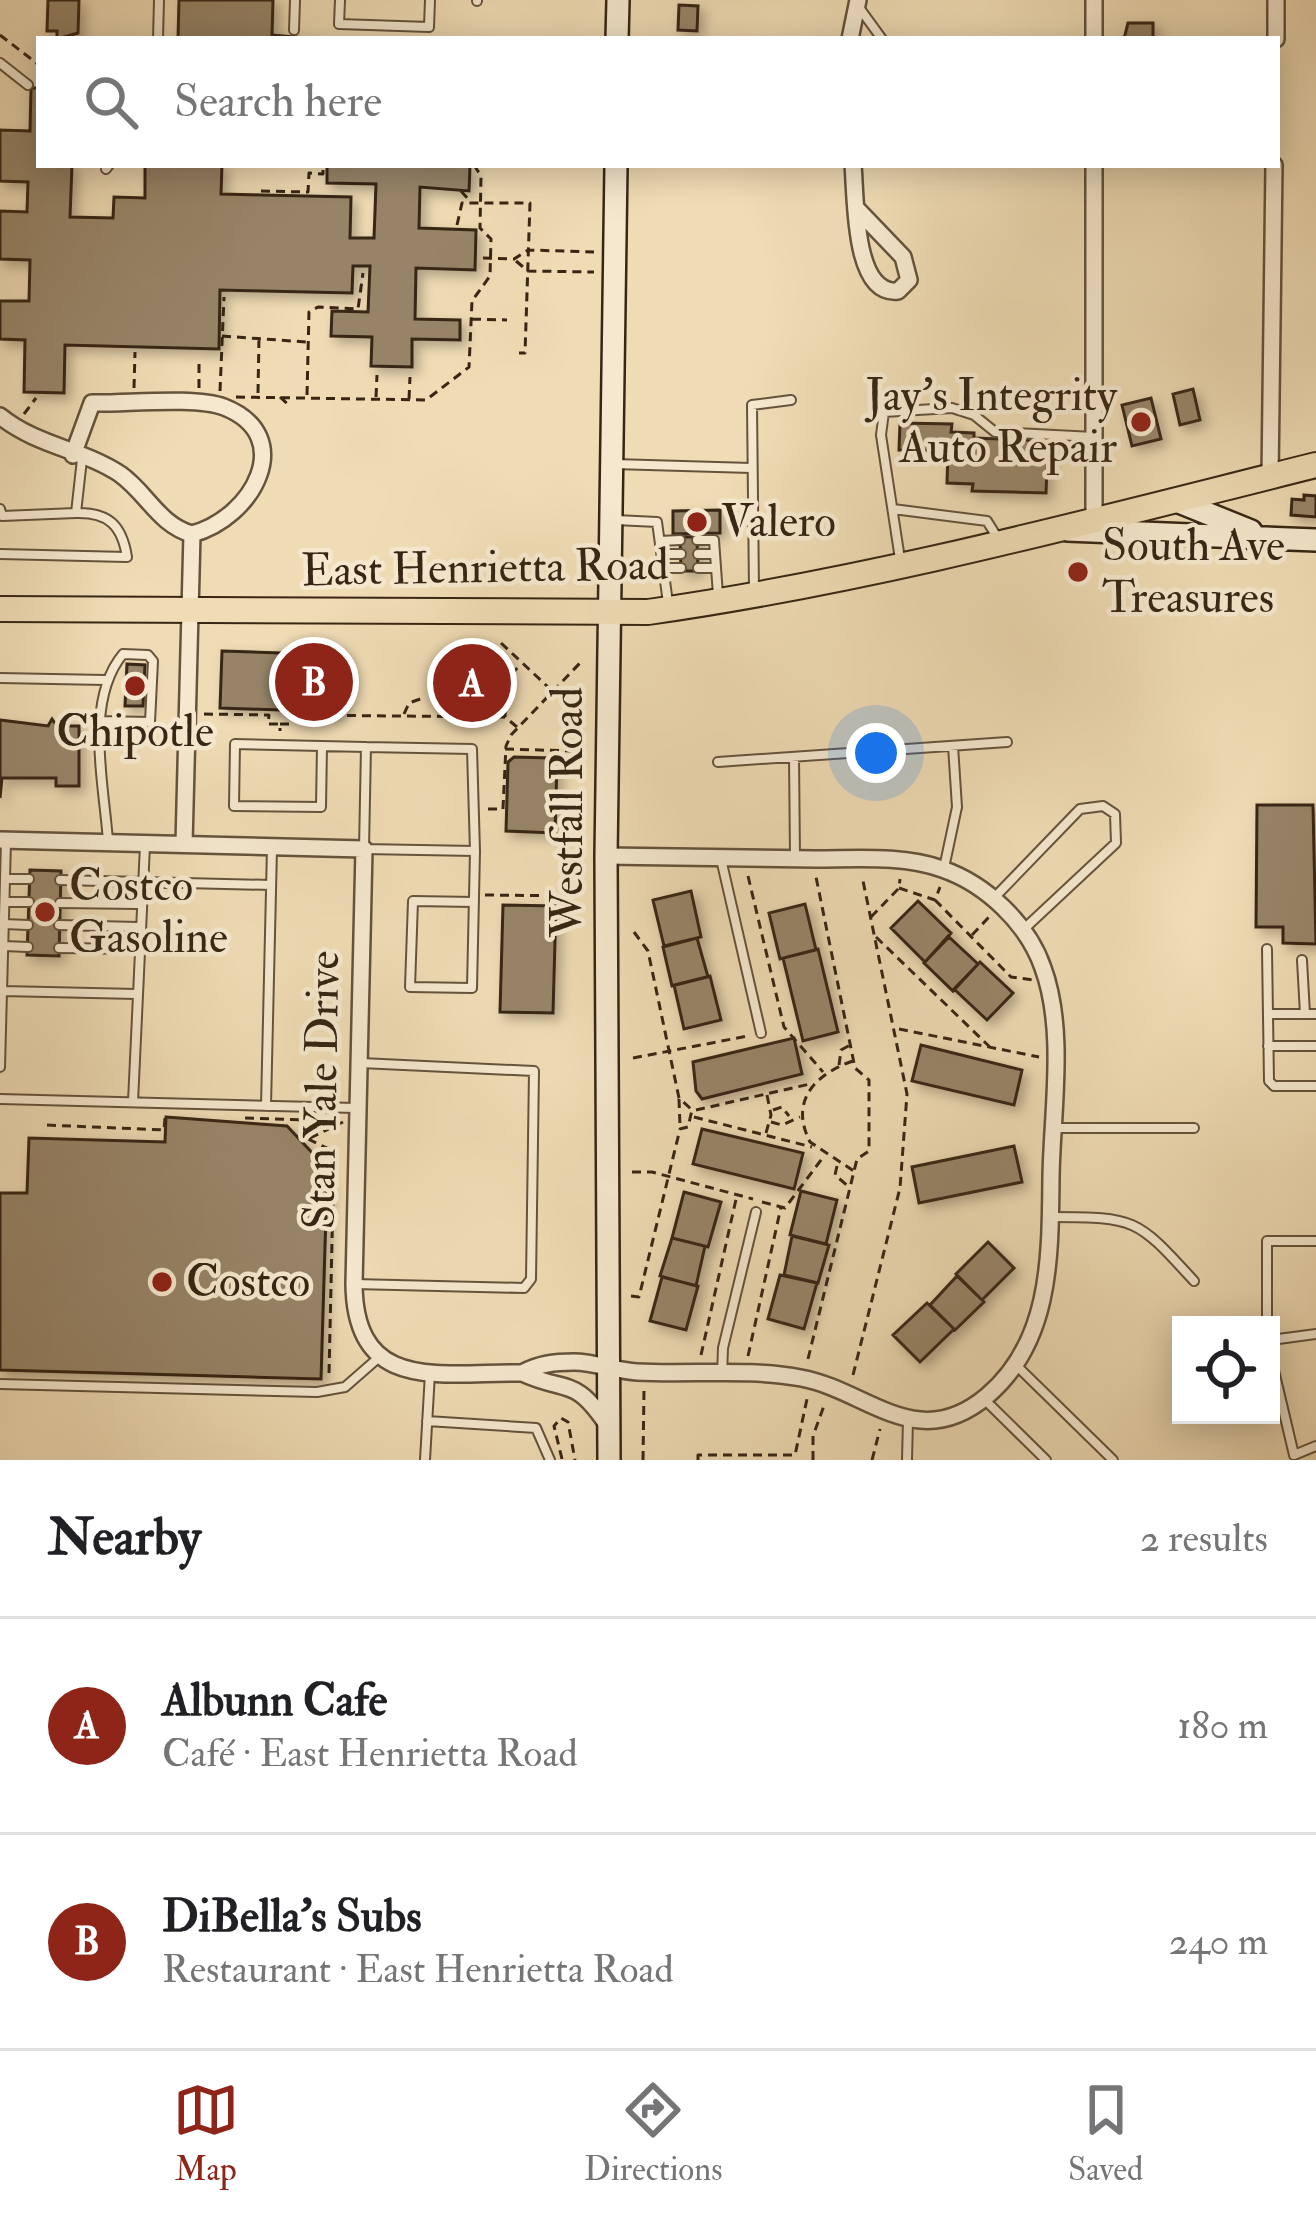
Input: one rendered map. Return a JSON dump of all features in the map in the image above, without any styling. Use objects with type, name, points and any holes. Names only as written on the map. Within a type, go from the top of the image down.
[{"type":"main road","name":"East Henrietta Road","points":[[0,609],[608,616],[669,610],[754,598],[902,566],[1316,465]]},
{"type":"street","points":[[617,36],[618,0]]},
{"type":"street","points":[[1094,0],[1094,36]]},
{"type":"street","points":[[1276,0],[1276,36]]},
{"type":"street","points":[[851,36],[858,3]]},
{"type":"street","name":"Westfall Road","points":[[616,168],[606,856],[608,1426],[619,1459]]},
{"type":"street","points":[[853,168],[856,208],[869,279],[882,290],[898,291],[909,280],[908,265],[856,208]]},
{"type":"street","points":[[1094,168],[1094,519]]},
{"type":"street","points":[[1270,477],[1274,168]]},
{"type":"street","points":[[0,416],[26,437],[78,457],[117,472],[173,529],[192,534],[216,527],[240,511],[261,471],[255,436],[241,417],[220,405],[92,403],[78,457]]},
{"type":"street","points":[[1174,500],[1269,537]]},
{"type":"street","points":[[1061,530],[1316,543]]},
{"type":"street","points":[[184,844],[192,534]]},
{"type":"street","points":[[3,840],[364,849]]},
{"type":"street","name":"Stan Yale Drive","points":[[364,849],[354,1284],[362,1336],[376,1360]]},
{"type":"street","points":[[522,1373],[540,1364],[560,1363],[812,1380],[878,1412],[908,1419],[941,1417],[984,1399],[1015,1364],[1045,1296],[1051,1217],[1049,988],[1022,930],[942,878],[887,860],[606,856]]},
{"type":"street","points":[[376,1360],[430,1372],[522,1373],[577,1388],[608,1426]]},
{"type":"lane","points":[[158,36],[159,0]]},
{"type":"lane","points":[[294,30],[295,0]]},
{"type":"lane","points":[[340,0],[339,24],[429,27],[430,0]]},
{"type":"lane","points":[[858,3],[880,36]]},
{"type":"lane","points":[[0,63],[28,85]]},
{"type":"lane","points":[[754,598],[752,405],[791,400]]},
{"type":"lane","points":[[902,566],[881,435],[884,412],[952,408],[974,415],[995,432],[1094,437]]},
{"type":"lane","points":[[76,513],[78,457]]},
{"type":"lane","points":[[613,464],[751,468]]},
{"type":"lane","points":[[893,509],[987,521],[1001,543]]},
{"type":"lane","points":[[0,554],[127,557],[123,536],[98,512],[1,513]]},
{"type":"lane","points":[[609,520],[657,522],[669,610]]},
{"type":"lane","points":[[697,540],[714,540],[718,603]]},
{"type":"lane","points":[[660,541],[680,541]]},
{"type":"lane","points":[[662,554],[681,554]]},
{"type":"lane","points":[[698,554],[715,554]]},
{"type":"lane","points":[[664,568],[681,568]]},
{"type":"lane","points":[[698,568],[716,568]]},
{"type":"lane","points":[[102,722],[150,722],[148,655],[123,654],[105,680],[102,722],[108,842]]},
{"type":"lane","points":[[0,678],[105,680]]},
{"type":"lane","points":[[718,762],[1007,742]]},
{"type":"lane","points":[[322,746],[321,807],[234,806],[235,744],[472,749],[475,851],[474,902],[472,988],[410,987],[413,902],[474,902]]},
{"type":"lane","points":[[942,878],[957,807],[953,746]]},
{"type":"lane","points":[[366,747],[364,849],[475,851]]},
{"type":"lane","points":[[794,757],[794,858]]},
{"type":"lane","points":[[992,907],[1080,809],[1103,806],[1115,814],[1116,843],[1022,930]]},
{"type":"lane","points":[[0,1067],[3,840]]},
{"type":"lane","points":[[134,1102],[137,927],[145,843]]},
{"type":"lane","points":[[266,1106],[272,847]]},
{"type":"lane","points":[[721,857],[761,1033]]},
{"type":"lane","points":[[5,879],[29,879]]},
{"type":"lane","points":[[61,880],[271,885]]},
{"type":"lane","points":[[5,902],[29,902]]},
{"type":"lane","points":[[60,903],[138,904]]},
{"type":"lane","points":[[4,924],[28,925]]},
{"type":"lane","points":[[59,926],[137,927]]},
{"type":"lane","points":[[4,946],[28,947]]},
{"type":"lane","points":[[59,948],[137,950]]},
{"type":"lane","points":[[1267,949],[1271,1084],[1316,1087]]},
{"type":"lane","points":[[1302,960],[1304,1014]]},
{"type":"lane","points":[[3,991],[136,994]]},
{"type":"lane","points":[[1268,1014],[1316,1014]]},
{"type":"lane","points":[[1268,1046],[1316,1046]]},
{"type":"lane","points":[[354,1284],[524,1288],[530,1286],[532,1262],[534,1072],[359,1063]]},
{"type":"lane","points":[[0,1099],[358,1108]]},
{"type":"lane","points":[[1052,1128],[1194,1128]]},
{"type":"lane","points":[[722,1376],[723,1348],[756,1213]]},
{"type":"lane","points":[[1051,1217],[1130,1220],[1148,1230],[1194,1281]]},
{"type":"lane","points":[[1267,1316],[1267,1240],[1316,1240]]},
{"type":"lane","points":[[1280,1339],[1316,1334]]},
{"type":"lane","points":[[0,1384],[317,1391],[345,1387],[376,1360]]},
{"type":"lane","points":[[1015,1364],[1114,1460]]},
{"type":"lane","points":[[425,1460],[430,1372]]},
{"type":"lane","points":[[1280,1396],[1294,1455],[1316,1446]]},
{"type":"lane","points":[[984,1399],[1046,1460]]},
{"type":"lane","points":[[907,1460],[908,1419]]},
{"type":"lane","points":[[428,1421],[536,1428],[550,1460]]},
{"type":"path","points":[[0,35],[36,63]]},
{"type":"path","points":[[262,191],[308,192],[309,173],[323,174],[323,168]]},
{"type":"path","points":[[235,399],[258,395],[426,400],[469,367],[472,301],[490,276],[490,239],[479,228],[481,176],[476,168]]},
{"type":"path","points":[[461,191],[470,203]]},
{"type":"path","points":[[457,225],[462,203],[530,203],[525,353],[519,353]]},
{"type":"path","points":[[487,258],[514,259],[528,250],[594,251]]},
{"type":"path","points":[[514,259],[528,271],[594,272]]},
{"type":"path","points":[[308,397],[312,308],[362,304],[363,273]]},
{"type":"path","points":[[220,393],[224,297]]},
{"type":"path","points":[[471,319],[507,320]]},
{"type":"path","points":[[222,336],[308,342]]},
{"type":"path","points":[[258,395],[259,337]]},
{"type":"path","points":[[134,389],[135,352]]},
{"type":"path","points":[[199,363],[199,390]]},
{"type":"path","points":[[376,375],[376,399]]},
{"type":"path","points":[[409,400],[410,377]]},
{"type":"path","points":[[278,396],[291,407]]},
{"type":"path","points":[[23,416],[36,398]]},
{"type":"path","points":[[501,643],[580,717]]},
{"type":"path","points":[[505,717],[506,680],[523,663]]},
{"type":"path","points":[[485,809],[503,809],[506,749],[518,728],[580,663]]},
{"type":"path","points":[[404,717],[409,703],[423,698]]},
{"type":"path","points":[[202,714],[268,715],[268,724],[289,724],[290,715],[505,717],[518,728]]},
{"type":"path","points":[[280,724],[280,745]]},
{"type":"path","points":[[506,749],[574,751]]},
{"type":"path","points":[[748,876],[784,1027],[823,1072]]},
{"type":"path","points":[[853,1375],[904,1157],[907,1094],[862,876]]},
{"type":"path","points":[[808,1359],[857,1160],[868,1151],[869,1079],[860,1075],[855,1061],[816,877]]},
{"type":"path","points":[[870,918],[899,888],[900,878]]},
{"type":"path","points":[[935,900],[942,878]]},
{"type":"path","points":[[899,888],[935,900],[1011,977],[1033,980]]},
{"type":"path","points":[[485,895],[573,896]]},
{"type":"path","points":[[971,937],[992,907]]},
{"type":"path","points":[[631,1296],[639,1297],[680,1129],[679,1098],[648,951],[634,932]]},
{"type":"path","points":[[874,936],[994,1051]]},
{"type":"path","points":[[897,1028],[1039,1057]]},
{"type":"path","points":[[633,1058],[671,1055],[761,1033]]},
{"type":"path","points":[[839,1066],[841,1050],[851,1045]]},
{"type":"path","points":[[855,1061],[823,1072],[811,1084],[802,1117],[814,1147],[855,1171]]},
{"type":"path","points":[[679,1114],[811,1084]]},
{"type":"path","points":[[766,1094],[770,1111],[766,1135]]},
{"type":"path","points":[[679,1098],[692,1114],[814,1147]]},
{"type":"path","points":[[305,1141],[309,1107]]},
{"type":"path","points":[[770,1111],[782,1107],[790,1117]]},
{"type":"path","points":[[680,1129],[692,1114]]},
{"type":"path","points":[[47,1125],[164,1130],[165,1116]]},
{"type":"path","points":[[769,1122],[782,1125],[790,1117],[802,1117]]},
{"type":"path","points":[[237,1118],[309,1120]]},
{"type":"path","points":[[305,1141],[343,1122]]},
{"type":"path","points":[[305,1141],[334,1151],[329,1373]]},
{"type":"path","points":[[748,1356],[781,1207],[824,1156]]},
{"type":"path","points":[[837,1164],[835,1175],[851,1188]]},
{"type":"path","points":[[632,1172],[671,1177],[781,1207]]},
{"type":"path","points":[[701,1355],[737,1195]]},
{"type":"path","points":[[619,1459],[643,1459],[644,1390]]},
{"type":"path","points":[[698,1460],[698,1456],[795,1455],[808,1396]]},
{"type":"path","points":[[814,1460],[813,1436],[825,1403]]},
{"type":"path","points":[[560,1460],[554,1426],[561,1418],[568,1422],[575,1460]]},
{"type":"path","points":[[872,1460],[880,1429]]},
{"type":"building","points":[[48,0],[79,0],[78,33],[57,36],[57,31],[47,31]]},
{"type":"building","points":[[179,0],[273,0],[272,35],[284,36],[178,36]]},
{"type":"building","points":[[679,5],[698,6],[697,31],[678,30]]},
{"type":"building","points":[[1128,23],[1153,23],[1153,36],[1125,36]]},
{"type":"building","points":[[31,88],[36,88],[36,168],[72,168],[70,217],[113,218],[114,197],[145,198],[145,168],[222,168],[221,194],[351,197],[350,238],[374,238],[376,184],[327,183],[327,168],[470,168],[469,191],[420,187],[419,228],[476,230],[475,270],[416,268],[415,319],[460,320],[460,340],[412,339],[412,367],[371,366],[372,337],[331,336],[332,311],[368,312],[370,266],[353,266],[352,293],[220,290],[219,349],[65,345],[64,393],[24,392],[25,340],[0,339],[0,301],[29,301],[30,260],[0,259],[0,211],[27,212],[28,182],[0,181],[0,130],[30,131]]},
{"type":"building","points":[[1193,389],[1200,420],[1180,425],[1173,394]]},
{"type":"building","name":"Jay's Integrity Auto Repair","points":[[1151,398],[1161,439],[1132,446],[1122,405]]},
{"type":"building","points":[[900,423],[952,424],[951,432],[974,433],[974,438],[1048,441],[1046,493],[972,491],[973,484],[947,483],[948,451],[899,450]]},
{"type":"building","points":[[1304,495],[1316,496],[1316,517],[1291,515],[1292,499],[1304,500]]},
{"type":"building","name":"Valero","points":[[720,510],[720,533],[673,534],[673,511]]},
{"type":"building","points":[[680,537],[697,537],[698,571],[681,571]]},
{"type":"building","points":[[222,651],[341,655],[339,712],[220,708]]},
{"type":"building","name":"Chipotle","points":[[127,664],[145,665],[143,706],[125,706]]},
{"type":"building","points":[[52,719],[57,726],[79,726],[79,786],[56,786],[56,778],[2,778],[0,798],[0,720],[48,726]]},
{"type":"building","points":[[514,757],[551,758],[557,764],[555,833],[506,831],[508,762]]},
{"type":"building","points":[[1257,805],[1313,805],[1316,944],[1283,943],[1283,927],[1256,927]]},
{"type":"building","points":[[30,870],[61,871],[59,956],[27,955]]},
{"type":"building","points":[[691,891],[701,937],[664,946],[653,900]]},
{"type":"building","points":[[918,901],[951,933],[925,962],[891,928]]},
{"type":"building","points":[[805,904],[816,950],[780,959],[769,913]]},
{"type":"building","points":[[503,905],[556,906],[553,1013],[500,1012]]},
{"type":"building","points":[[949,937],[978,964],[953,991],[924,963]]},
{"type":"building","points":[[697,938],[708,977],[672,986],[663,947]]},
{"type":"building","points":[[818,949],[838,1032],[803,1041],[783,958]]},
{"type":"building","points":[[980,962],[1013,993],[987,1020],[954,989]]},
{"type":"building","points":[[710,976],[721,1020],[684,1029],[674,985]]},
{"type":"building","points":[[794,1038],[802,1074],[702,1099],[696,1091],[693,1062]]},
{"type":"building","points":[[921,1045],[1022,1070],[1014,1105],[912,1081]]},
{"type":"building","name":"Costco","points":[[166,1117],[287,1126],[319,1160],[318,1181],[327,1181],[321,1379],[0,1370],[0,1193],[27,1193],[29,1138],[165,1142]]},
{"type":"building","points":[[702,1129],[803,1153],[794,1189],[693,1164]]},
{"type":"building","points":[[1014,1146],[1022,1182],[919,1203],[912,1167]]},
{"type":"building","points":[[801,1191],[837,1200],[826,1244],[790,1235]]},
{"type":"building","points":[[684,1192],[721,1202],[708,1247],[672,1238]]},
{"type":"building","points":[[792,1236],[829,1245],[818,1283],[784,1275]]},
{"type":"building","points":[[672,1238],[705,1246],[696,1286],[660,1276]]},
{"type":"building","points":[[988,1242],[1014,1268],[982,1300],[956,1274]]},
{"type":"building","points":[[780,1275],[817,1283],[804,1329],[768,1319]]},
{"type":"building","points":[[957,1276],[984,1302],[955,1330],[930,1305]]},
{"type":"building","points":[[662,1277],[698,1286],[686,1330],[650,1321]]},
{"type":"building","points":[[927,1303],[954,1329],[920,1362],[893,1335]]},
{"type":"place","name":"Jay's Integrity Auto Repair","points":[[1141,422]]},
{"type":"place","name":"Valero","points":[[697,522]]},
{"type":"place","name":"South Ave Treasures","points":[[1078,572]]},
{"type":"place","name":"DiBella's Subs","points":[[314,682]]},
{"type":"place","name":"Albunn Cafe","points":[[472,683]]},
{"type":"place","name":"Chipotle","points":[[135,686]]},
{"type":"place","name":"Costco Gasoline","points":[[45,912]]},
{"type":"place","name":"Costco","points":[[162,1282]]}]
